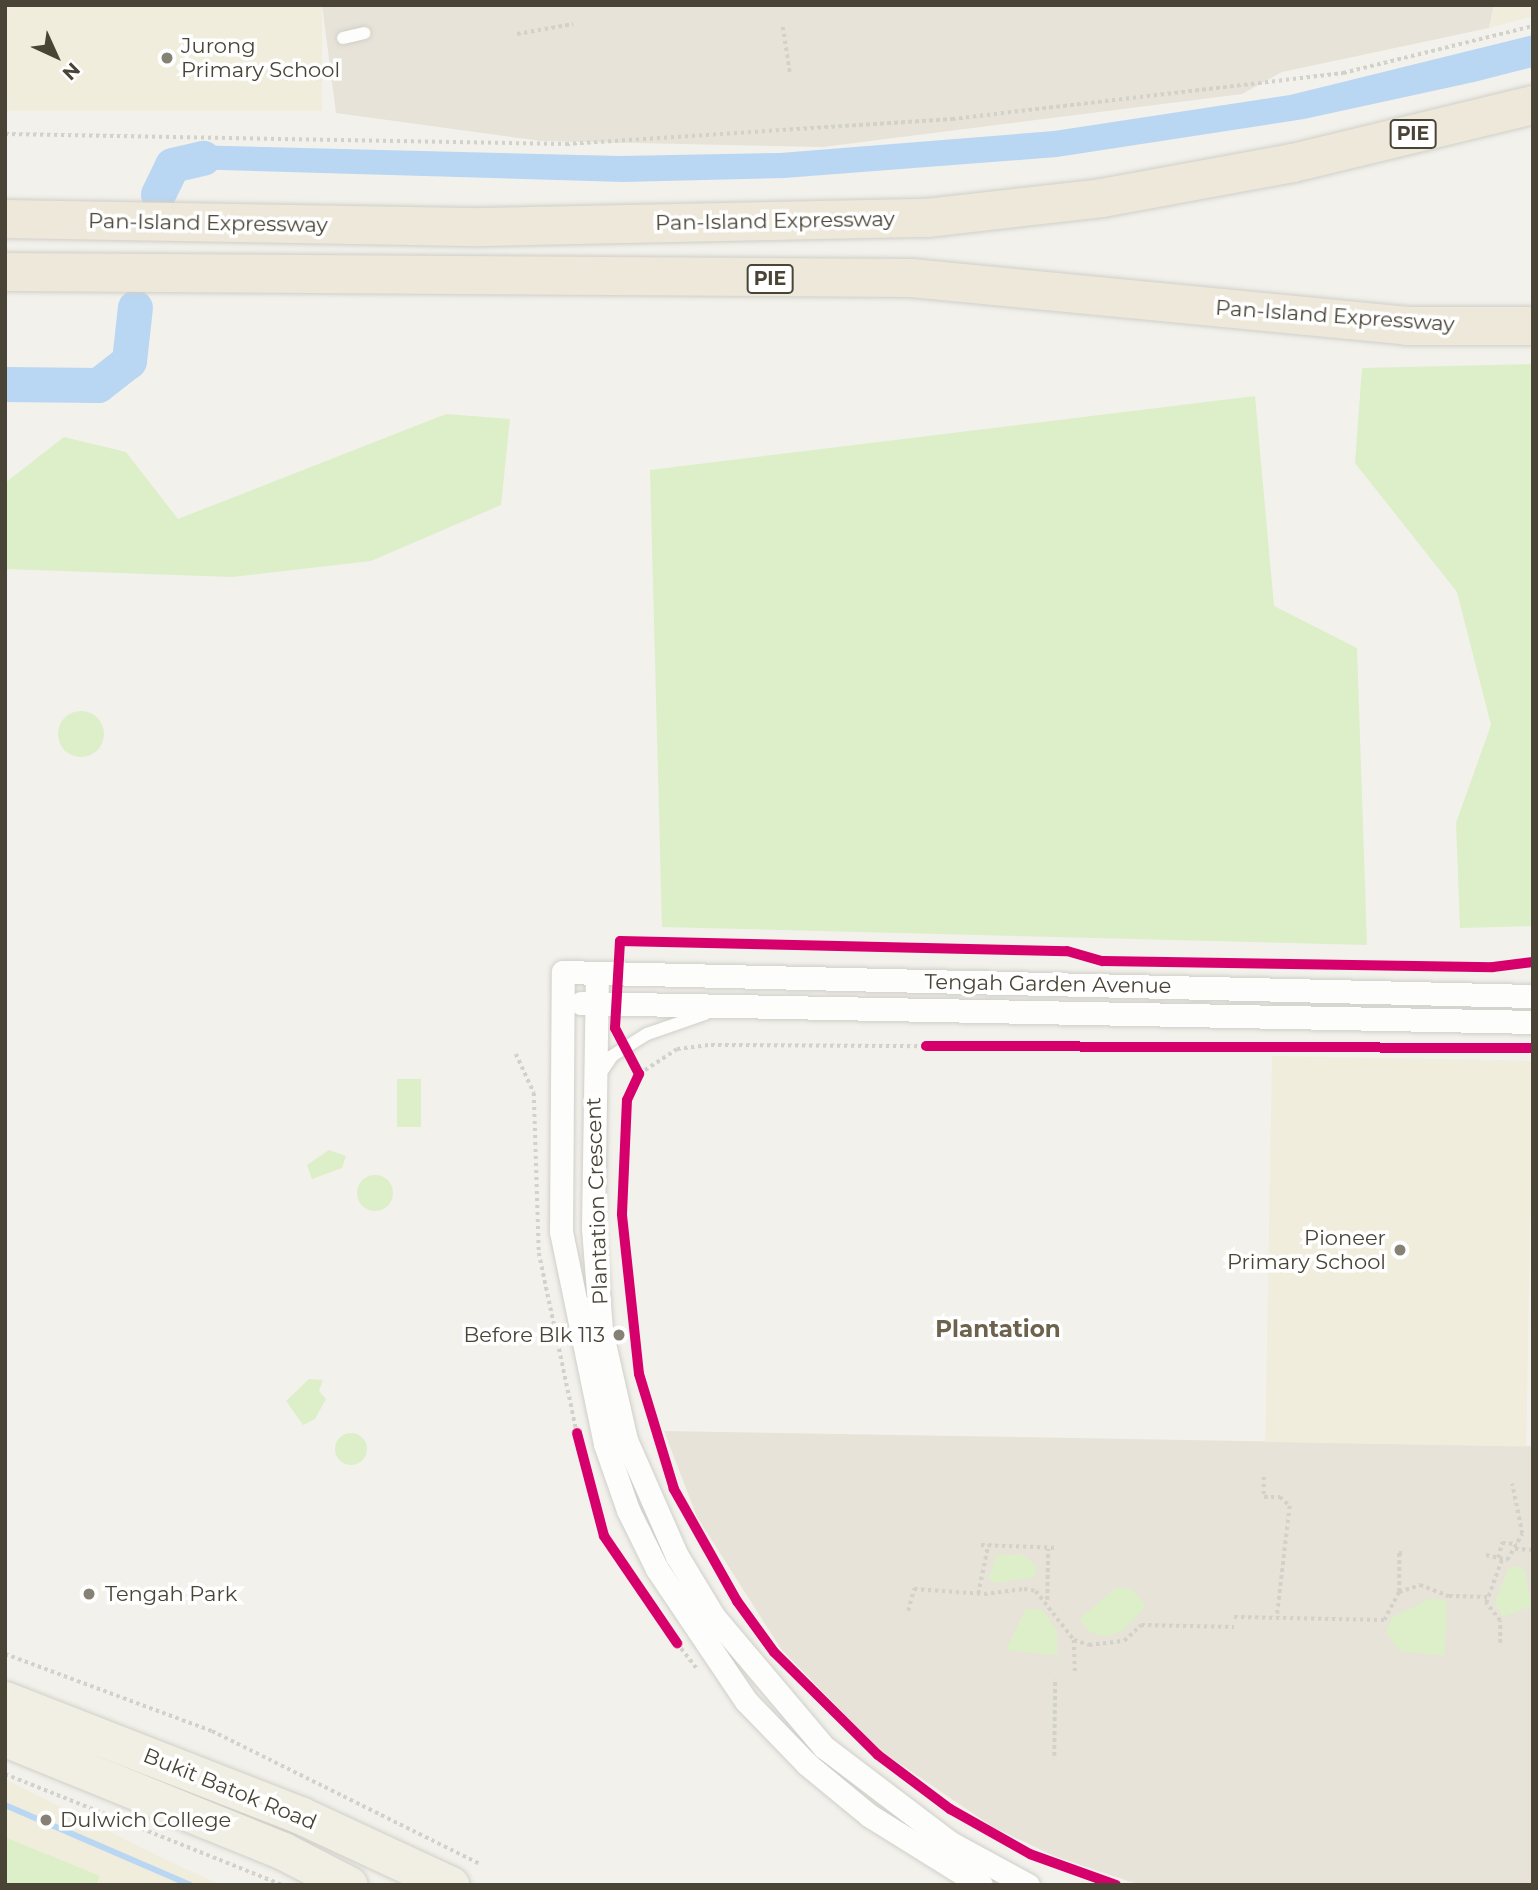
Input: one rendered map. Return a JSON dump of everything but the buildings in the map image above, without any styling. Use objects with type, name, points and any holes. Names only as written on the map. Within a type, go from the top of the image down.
[{"type":"highway","name":"Pan-Island Expressway","points":[[5,217],[69,221],[481,227],[927,218],[1102,198],[1279,166],[1533,105]]},
{"type":"highway","name":"Pan-Island Expressway","points":[[5,272],[911,278],[1407,326],[1533,326]]},
{"type":"main road","name":"Bukit Batok Road","points":[[5,1700],[300,1815],[451,1885]]},
{"type":"main road","name":"Bukit Batok Road","points":[[5,1738],[283,1851],[349,1885]]},
{"type":"street","name":"Tengah Garden Avenue","points":[[563,972],[1533,996]]},
{"type":"street","name":"Plantation Crescent","points":[[563,972],[561,1231],[608,1454],[657,1569],[746,1700],[807,1764],[870,1816],[981,1885]]},
{"type":"street","name":"Plantation Crescent","points":[[597,973],[594,1005],[594,1083],[601,1330],[626,1440],[677,1556],[722,1627],[824,1747],[949,1842],[1028,1885]]},
{"type":"street","name":"Tengah Garden Avenue","points":[[563,1002],[594,1005],[1533,1022]]},
{"type":"lane","points":[[343,38],[364,33]]},
{"type":"lane","points":[[594,1083],[625,1047],[686,1018],[736,1007]]},
{"type":"path","points":[[517,34],[573,24]]},
{"type":"path","points":[[5,134],[566,144],[952,119],[1343,73],[1533,26]]},
{"type":"path","points":[[783,27],[790,72]]},
{"type":"path","points":[[631,1092],[639,1074],[677,1049],[711,1045],[939,1046]]},
{"type":"path","points":[[625,1047],[639,1074]]},
{"type":"path","points":[[577,1433],[584,1461],[608,1454]]},
{"type":"path","points":[[1264,1477],[1264,1497],[1280,1497],[1290,1506],[1277,1618]]},
{"type":"path","points":[[1512,1484],[1524,1520],[1515,1549]]},
{"type":"path","points":[[1500,1643],[1500,1621],[1489,1597],[1502,1544],[1517,1544]]},
{"type":"path","points":[[981,1545],[1058,1548]]},
{"type":"path","points":[[978,1594],[988,1545]]},
{"type":"path","points":[[1047,1600],[1048,1549]]},
{"type":"path","points":[[1486,1555],[1500,1558],[1515,1549],[1533,1550]]},
{"type":"path","points":[[1234,1617],[1384,1620],[1399,1592],[1399,1553],[1406,1553]]},
{"type":"path","points":[[1399,1592],[1420,1585],[1449,1596],[1489,1597]]},
{"type":"path","points":[[908,1611],[914,1589],[978,1594],[1024,1589],[1047,1600],[1074,1640],[1075,1672]]},
{"type":"path","points":[[1074,1640],[1108,1646],[1141,1625],[1234,1628]]},
{"type":"path","points":[[5,1654],[212,1731],[488,1867]]},
{"type":"path","points":[[1054,1756],[1055,1679]]},
{"type":"path","points":[[5,1774],[283,1885]]},
{"type":"shaded area","name":"Jurong Primary School","points":[[5,5],[322,5],[322,111],[5,111]]},
{"type":"shaded area","points":[[322,5],[1494,5],[1489,28],[1282,72],[1242,94],[823,147],[541,141],[336,113]]},
{"type":"shaded area","points":[[1494,5],[1533,5],[1533,16],[1489,28]]},
{"type":"shaded area","name":"Pioneer Primary School","points":[[1272,1056],[1533,1061],[1526,1446],[1265,1442]]},
{"type":"shaded area","points":[[664,1431],[1533,1446],[1533,1885],[1140,1885],[1054,1856],[993,1827],[878,1749],[781,1649],[697,1517]]},
{"type":"shaded area","name":"Dulwich College","points":[[5,1779],[165,1859],[220,1885],[5,1885]]},
{"type":"green space","points":[[1533,364],[1533,926],[1460,928],[1456,823],[1491,725],[1457,592],[1355,463],[1362,368]]},
{"type":"green space","points":[[1255,396],[1274,606],[1357,648],[1367,945],[662,927],[650,470]]},
{"type":"green space","points":[[446,414],[510,419],[501,505],[371,561],[232,577],[5,569],[5,483],[64,437],[126,452],[178,519]]},
{"type":"green space","points":[[81,711],[97,718],[104,734],[97,750],[81,757],[65,750],[58,734],[65,718]]},
{"type":"green space","points":[[397,1079],[421,1079],[421,1127],[397,1127]]},
{"type":"green space","points":[[329,1150],[346,1156],[342,1168],[312,1179],[307,1165]]},
{"type":"green space","points":[[375,1175],[388,1180],[393,1193],[388,1206],[375,1211],[362,1206],[357,1193],[362,1180]]},
{"type":"green space","points":[[309,1379],[323,1380],[319,1391],[326,1399],[315,1419],[303,1425],[286,1401]]},
{"type":"green space","points":[[351,1433],[362,1438],[367,1449],[362,1460],[351,1465],[340,1460],[335,1449],[340,1438]]},
{"type":"green space","points":[[1021,1554],[1036,1565],[1035,1577],[993,1583],[989,1577],[997,1555]]},
{"type":"green space","points":[[1516,1566],[1525,1570],[1531,1606],[1503,1617],[1495,1602],[1508,1569]]},
{"type":"green space","points":[[1116,1588],[1132,1589],[1146,1606],[1124,1630],[1106,1637],[1090,1632],[1079,1619]]},
{"type":"green space","points":[[1432,1598],[1447,1601],[1445,1656],[1400,1651],[1386,1632],[1392,1617]]},
{"type":"green space","points":[[1026,1609],[1042,1609],[1057,1631],[1057,1655],[1006,1650]]},
{"type":"green space","points":[[5,1837],[100,1876],[96,1885],[5,1885]]},
{"type":"water","points":[[1533,35],[1533,67],[1304,119],[1057,157],[784,178],[623,182],[188,169],[180,178],[150,178],[168,153],[187,145],[621,156],[780,153],[1054,131],[1290,95]]},
{"type":"waterway","points":[[158,194],[172,165],[203,158]]},
{"type":"waterway","points":[[5,384],[98,385],[129,361],[135,307]]},
{"type":"waterway","points":[[5,1805],[191,1885]]},
{"type":"cycle path","points":[[1116,1885],[1030,1854],[950,1809],[878,1755],[774,1652],[737,1601],[674,1489],[639,1374],[622,1214],[627,1100],[639,1074],[615,1028],[620,941],[1067,951],[1103,961],[1493,967],[1533,962]]},
{"type":"cycle path","points":[[926,1046],[1533,1048]]},
{"type":"cycle path","points":[[577,1433],[604,1536],[677,1643]]},
{"type":"place","name":"Jurong Primary School","points":[[167,58]]},
{"type":"place","name":"Pioneer Primary School","points":[[1400,1250]]},
{"type":"place","name":"Before Blk 113","points":[[619,1335]]},
{"type":"place","name":"Tengah Park","points":[[89,1594]]},
{"type":"place","name":"Dulwich College","points":[[46,1820]]},
{"type":"district","name":"Plantation","points":[[998,1329]]}]
